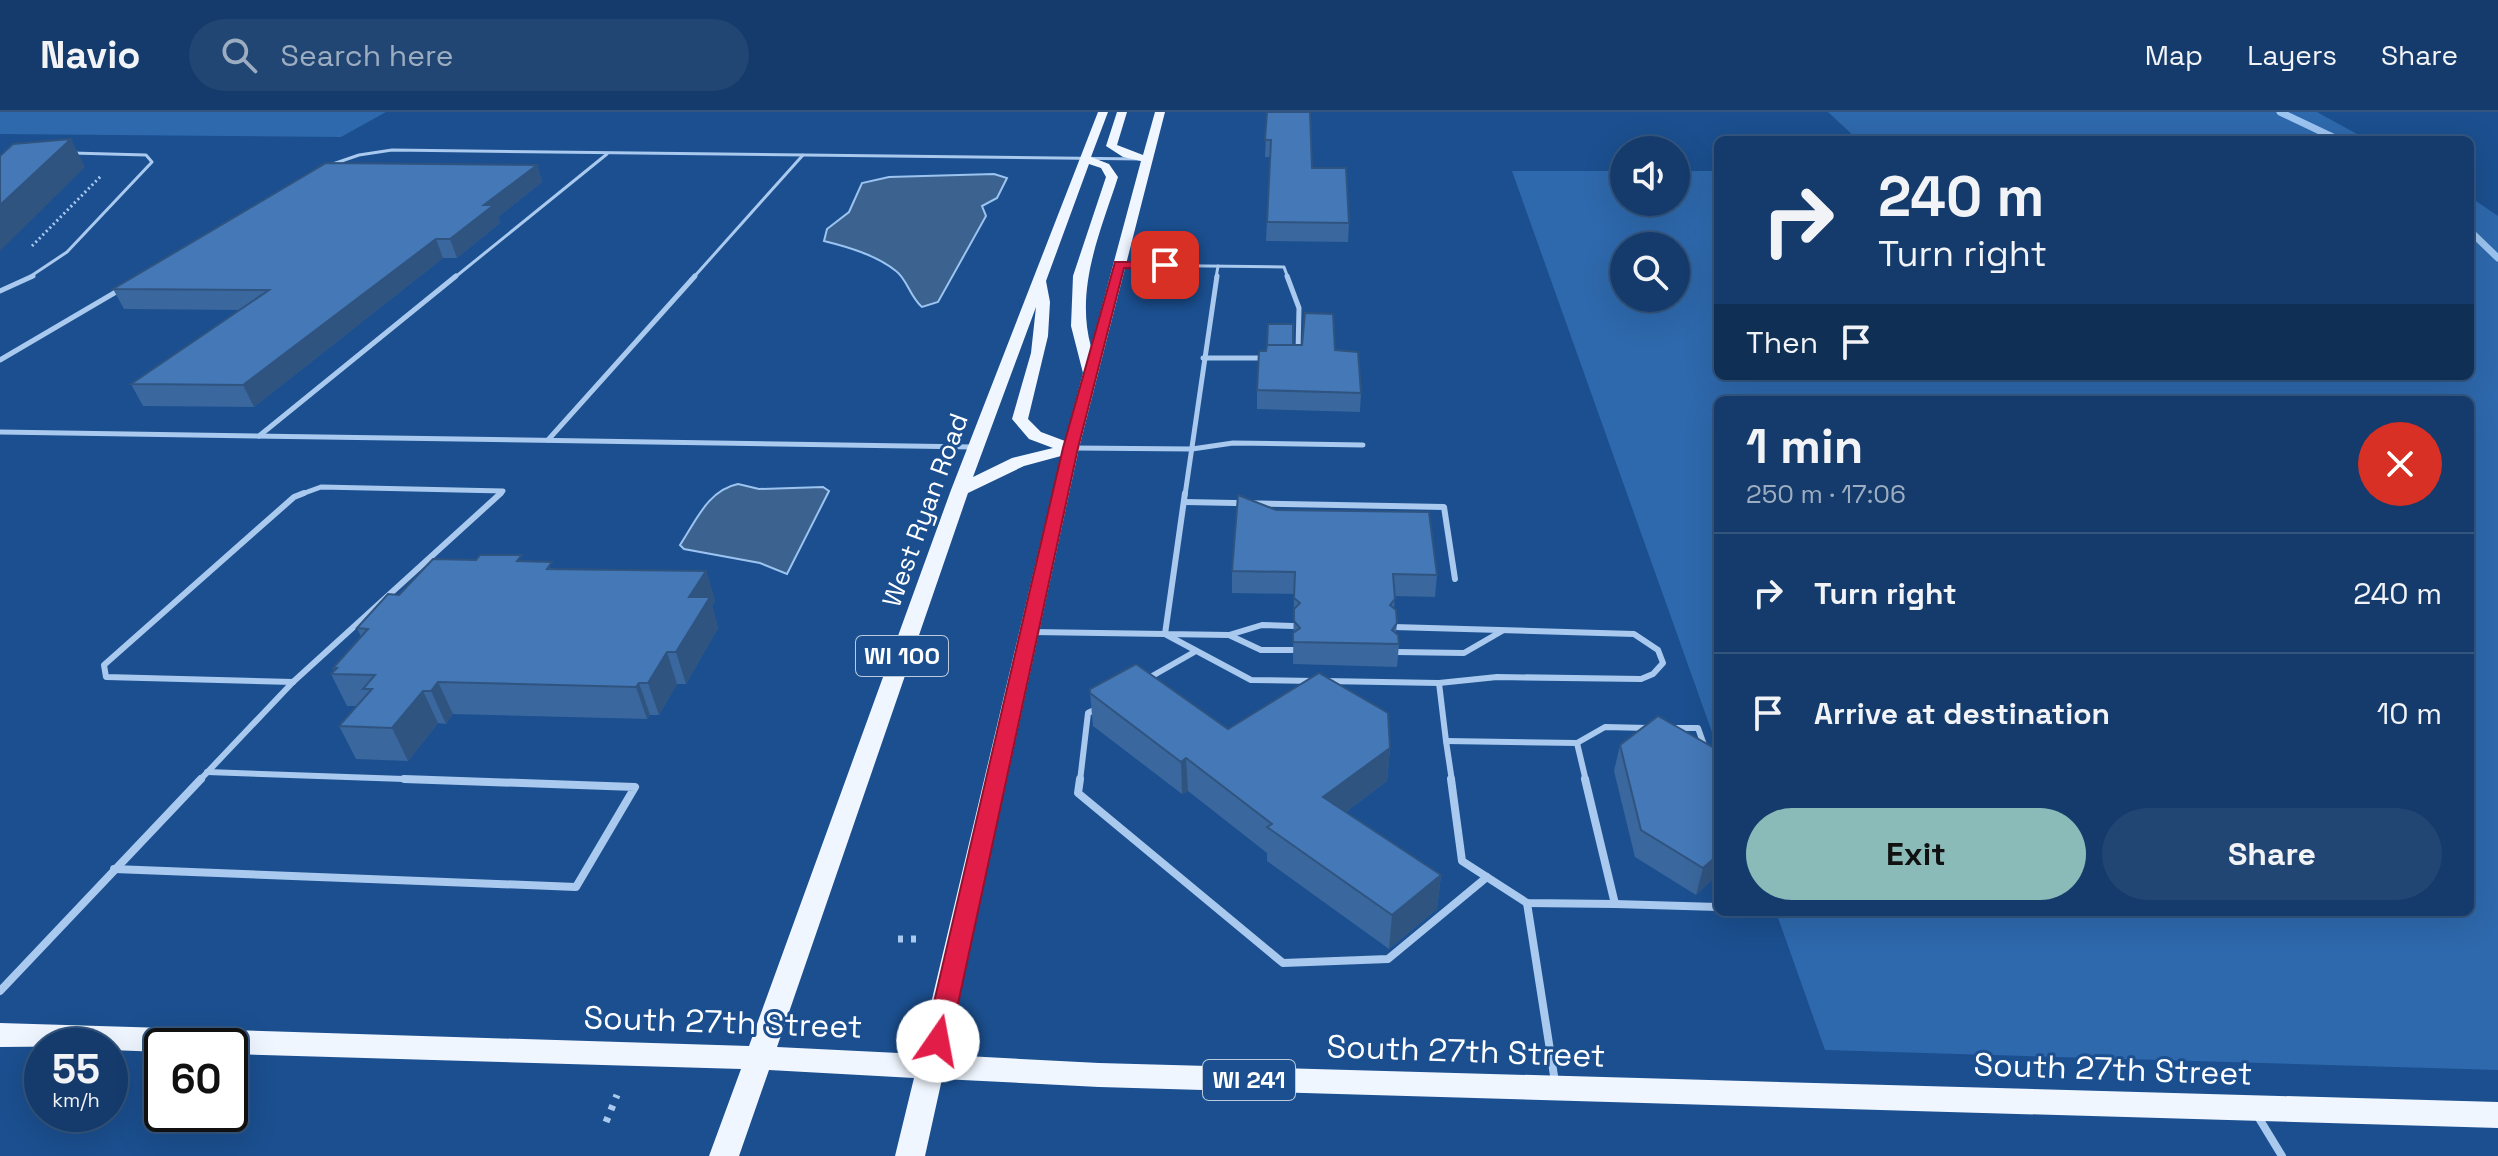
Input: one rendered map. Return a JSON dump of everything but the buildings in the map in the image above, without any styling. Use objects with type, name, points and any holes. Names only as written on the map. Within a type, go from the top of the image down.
[{"type":"main road","name":"West Ryan Road","points":[[724,1156],[960,490],[1103,112]]},
{"type":"main road","points":[[1122,112],[1111,146],[1127,155],[1146,159]]},
{"type":"main road","points":[[910,1156],[1071,448],[1160,112]]},
{"type":"main road","points":[[1087,159],[1105,166],[1112,177],[1080,276],[1078,326],[1090,374]]},
{"type":"main road","points":[[1042,276],[1045,316],[1039,358],[1020,419],[1026,430],[1033,434],[1071,448]]},
{"type":"main road","points":[[960,490],[1018,462],[1071,448]]},
{"type":"main road","name":"South 27th Street","points":[[0,1035],[760,1058],[1557,1090],[2498,1115]]},
{"type":"lane","points":[[323,170],[359,155],[392,150],[1146,159]]},
{"type":"lane","points":[[0,291],[35,275],[67,252],[152,162],[146,155],[63,153]]},
{"type":"lane","points":[[259,436],[608,153]]},
{"type":"lane","points":[[548,440],[803,155]]},
{"type":"lane","points":[[1119,265],[1284,267],[1299,308],[1298,359]]},
{"type":"lane","points":[[1165,634],[1218,266]]},
{"type":"lane","points":[[0,360],[121,289]]},
{"type":"lane","points":[[1203,358],[1267,358]]},
{"type":"lane","points":[[0,432],[977,447]]},
{"type":"lane","points":[[1071,448],[1192,449],[1233,443],[1363,445]]},
{"type":"lane","points":[[0,991],[293,682],[503,491],[321,487],[294,497],[104,665],[106,677],[293,682]]},
{"type":"lane","points":[[1185,502],[1444,507],[1455,579]]},
{"type":"lane","points":[[1029,631],[1229,635],[1262,625],[1293,626]]},
{"type":"lane","points":[[1165,634],[1251,680],[1439,683],[1497,677],[1641,679],[1655,675],[1663,656],[1657,646],[1634,634],[1394,627]]},
{"type":"lane","points":[[1396,652],[1464,653],[1502,631]]},
{"type":"lane","points":[[1229,635],[1261,650],[1293,650]]},
{"type":"lane","points":[[1142,682],[1196,651]]},
{"type":"lane","points":[[1439,683],[1462,861],[1527,903],[1714,907]]},
{"type":"lane","points":[[1101,705],[1088,713],[1078,793],[1283,963],[1388,959],[1487,877]]},
{"type":"lane","points":[[1446,741],[1577,743],[1605,727],[1651,728]]},
{"type":"lane","points":[[1667,728],[1698,728],[1708,757]]},
{"type":"lane","points":[[1577,743],[1615,904]]},
{"type":"lane","points":[[114,869],[576,887],[635,787],[207,772]]},
{"type":"lane","points":[[1527,903],[1557,1090]]},
{"type":"lane","points":[[2253,1109],[2282,1156]]},
{"type":"path","points":[[24,256],[106,171]]},
{"type":"path","points":[[898,939],[921,939]]},
{"type":"path","points":[[606,1122],[617,1095]]},
{"type":"shaded area","points":[[0,112],[386,112],[341,137],[0,134]]},
{"type":"shaded area","points":[[1828,112],[2317,112],[2361,136],[1854,136]]},
{"type":"shaded area","points":[[1512,171],[1610,171],[1610,216],[1690,216],[1690,171],[1714,171],[1714,380],[2474,380],[2474,200],[2498,216],[2498,1070],[1825,1050],[1777,916],[2474,916],[2474,396],[1714,396],[1714,738]]},
{"type":"shaded area","points":[[994,174],[1007,178],[997,198],[982,206],[986,216],[938,302],[922,307],[900,274],[888,265],[862,252],[824,241],[827,229],[849,212],[862,183],[889,177]]},
{"type":"shaded area","points":[[738,484],[759,489],[823,487],[829,491],[787,574],[760,563],[684,549],[680,545],[711,500],[728,487]]},
{"type":"waterway","points":[[2280,112],[2331,136]]},
{"type":"waterway","points":[[2474,235],[2498,258]]},
{"type":"route","points":[[938,1041],[1071,448],[1119,265],[1165,265]]}]
